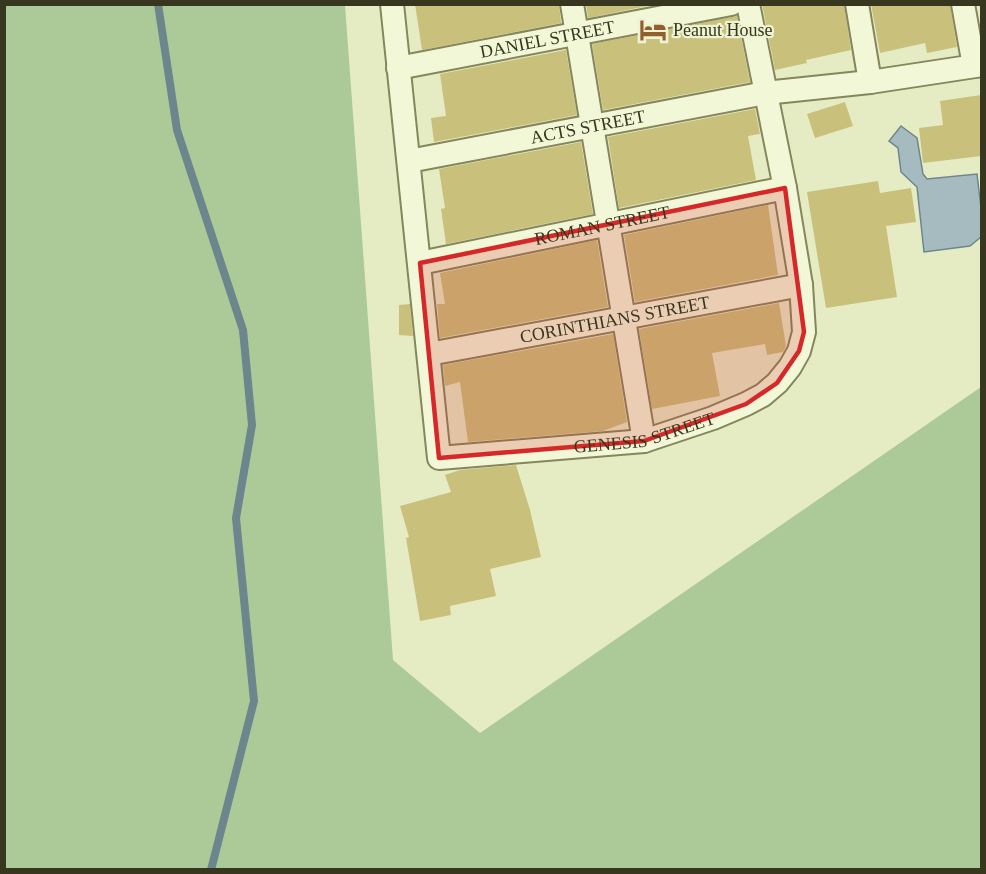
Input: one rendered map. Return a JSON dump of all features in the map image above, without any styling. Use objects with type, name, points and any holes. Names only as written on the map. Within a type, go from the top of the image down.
[{"type":"street","name":"GENESIS STREET","points":[[392,4],[439,458],[644,441],[713,418],[746,404],[763,395],[790,367],[799,351],[804,332],[801,285],[785,188],[747,4]]},
{"type":"street","points":[[572,4],[644,441]]},
{"type":"street","name":"DANIEL STREET","points":[[398,68],[732,4]]},
{"type":"street","points":[[857,4],[870,82]]},
{"type":"street","points":[[765,93],[870,82],[978,66],[963,4]]},
{"type":"street","name":"ACTS STREET","points":[[409,161],[765,93]]},
{"type":"street","name":"ROMAN STREET","points":[[420,263],[785,188]]},
{"type":"street","name":"CORINTHIANS STREET","points":[[429,354],[801,285]]},
{"type":"highlighted area","points":[[785,188],[804,332],[799,351],[777,383],[746,404],[644,441],[439,458],[420,263]]},
{"type":"green space","points":[[5,4],[345,5],[393,660],[480,733],[981,387],[981,869],[5,869]]},
{"type":"shaded area","points":[[901,126],[917,138],[923,174],[927,179],[977,174],[981,208],[981,237],[970,246],[924,252],[917,187],[901,172],[898,148],[889,141]]},
{"type":"building","points":[[415,4],[559,4],[561,23],[422,50]]},
{"type":"building","points":[[586,4],[657,4],[588,18]]},
{"type":"building","points":[[762,4],[844,4],[851,50],[775,70]]},
{"type":"building","points":[[871,4],[950,4],[957,47],[927,53],[925,43],[880,53]]},
{"type":"building","points":[[737,16],[750,82],[603,110],[592,44]]},
{"type":"building","points":[[566,50],[577,115],[434,142],[431,118],[446,116],[440,74]]},
{"type":"building","points":[[981,95],[981,156],[923,163],[919,128],[943,125],[940,101]]},
{"type":"building","points":[[845,102],[853,126],[815,138],[807,114]]},
{"type":"building","points":[[755,109],[760,134],[748,136],[756,180],[619,208],[608,137]]},
{"type":"building","points":[[581,142],[593,214],[446,244],[441,209],[445,208],[439,169]]},
{"type":"building","points":[[878,181],[880,193],[911,188],[916,222],[886,226],[897,297],[826,308],[807,192]]},
{"type":"building","points":[[768,205],[778,275],[635,302],[624,235]]},
{"type":"building","points":[[597,240],[608,307],[440,338],[437,304],[445,304],[440,273]]},
{"type":"building","points":[[779,303],[786,346],[783,352],[767,355],[765,344],[712,353],[720,396],[652,409],[639,329]]},
{"type":"building","points":[[410,304],[413,336],[399,335],[399,305]]},
{"type":"building","points":[[613,334],[627,422],[603,431],[468,442],[460,382],[445,386],[443,365]]},
{"type":"building","points":[[516,465],[541,557],[490,569],[496,596],[450,606],[451,615],[420,621],[406,538],[409,537],[400,506],[451,492],[445,475],[460,470]]},
{"type":"waterway","points":[[158,4],[177,130],[243,330],[252,425],[236,518],[254,701],[211,870]]},
{"type":"place","name":"Peanut House","points":[[653,30]]}]
